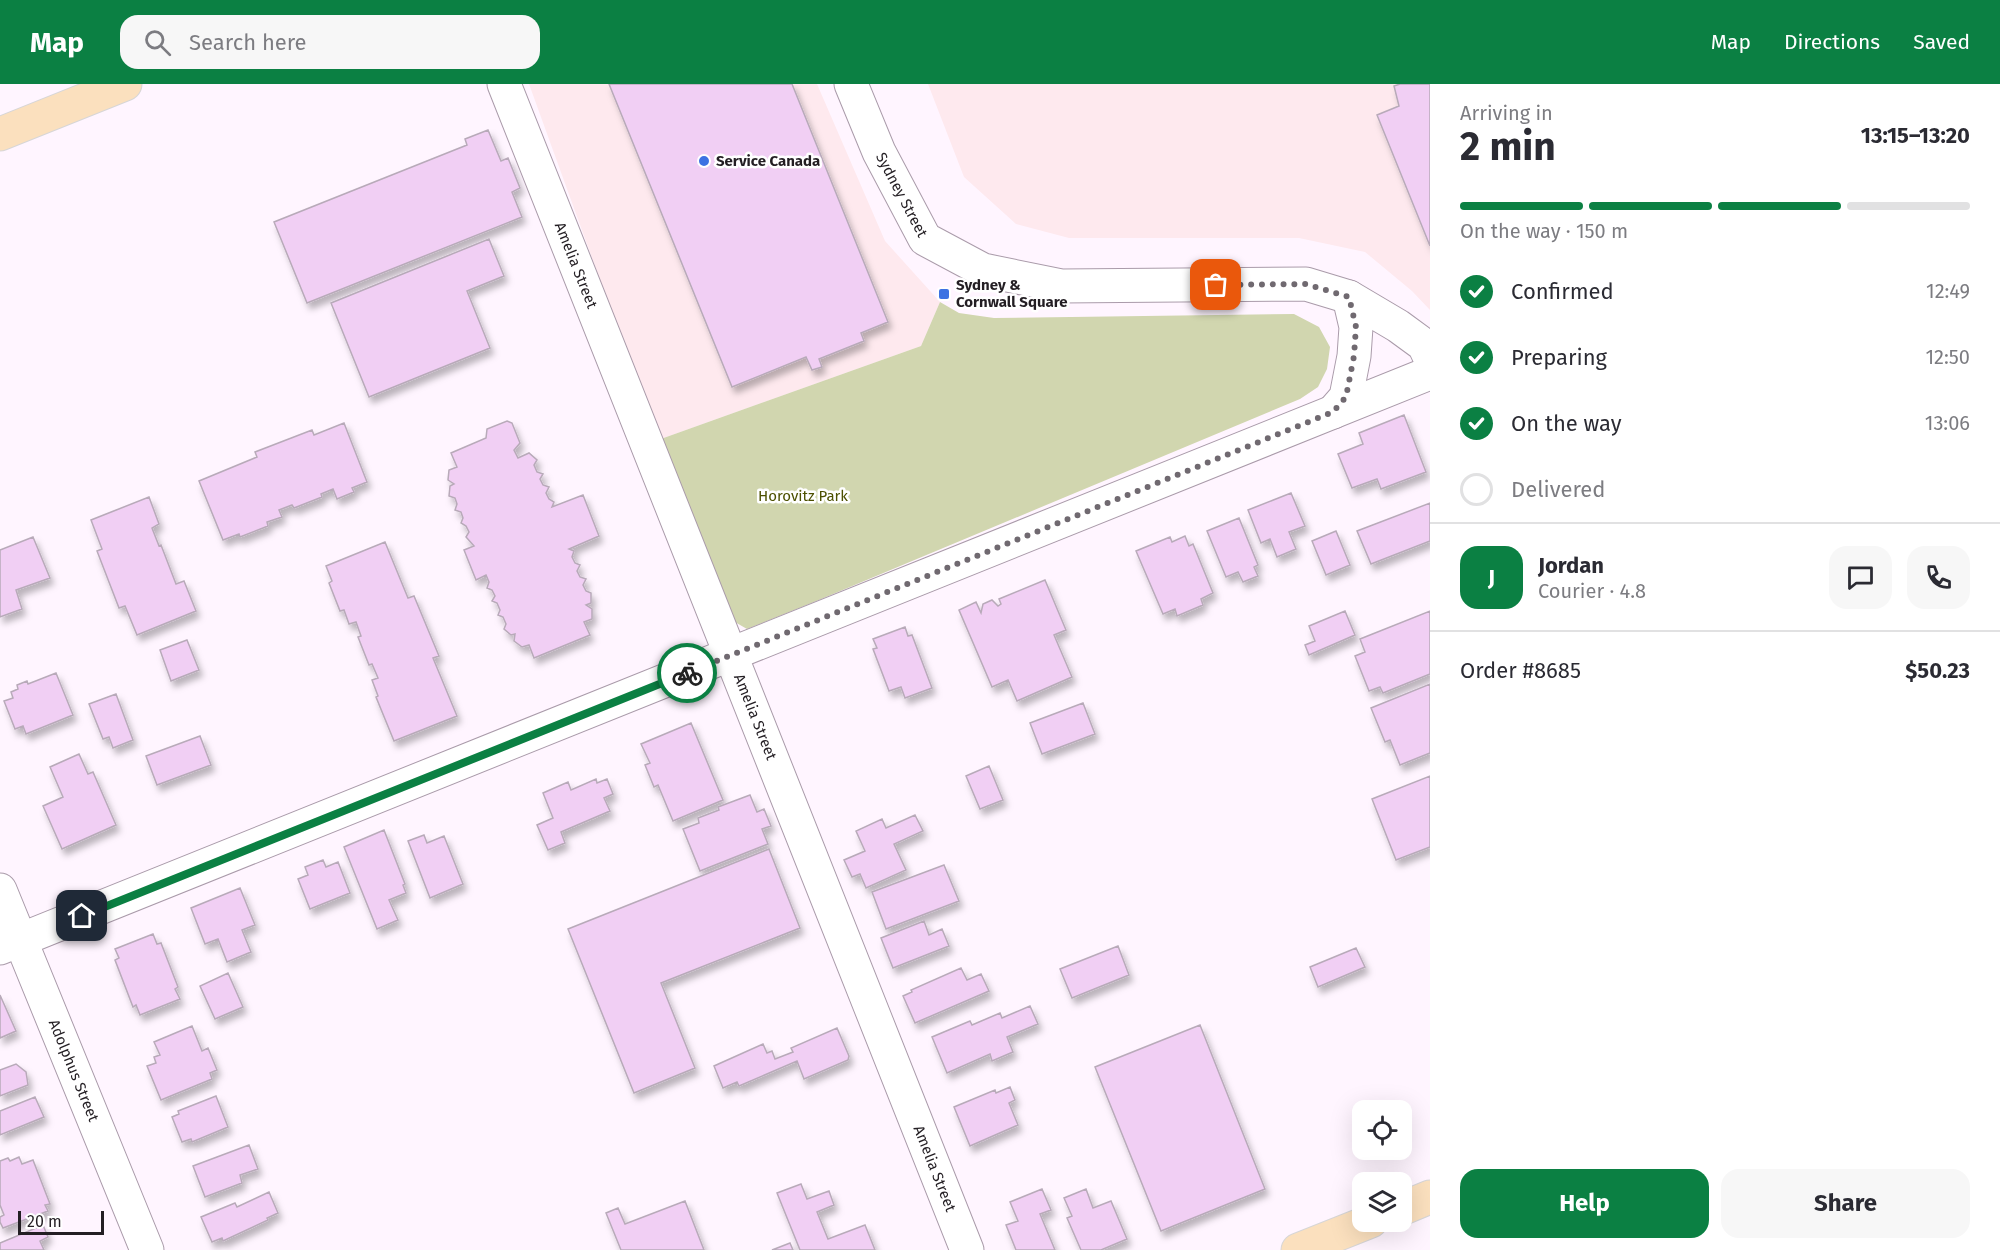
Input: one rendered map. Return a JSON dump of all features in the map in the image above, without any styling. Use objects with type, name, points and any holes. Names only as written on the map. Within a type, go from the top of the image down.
[{"type":"main road","points":[[0,134],[124,84]]},
{"type":"main road","points":[[1412,1204],[1430,1197]]},
{"type":"main road","points":[[1298,1250],[1352,1229]]},
{"type":"street","name":"Amelia Street","points":[[504,84],[967,1250]]},
{"type":"street","name":"Sydney Street","points":[[851,84],[879,152],[925,238],[983,270],[1061,286],[1306,284],[1349,297],[1398,326],[1425,345],[1430,358]]},
{"type":"street","points":[[1333,412],[1346,397],[1354,356],[1356,327],[1349,297]]},
{"type":"street","points":[[10,944],[1430,373]]},
{"type":"street","name":"Adolphus Street","points":[[0,890],[10,944],[147,1250]]},
{"type":"shaded area","points":[[529,84],[817,84],[885,241],[940,302],[921,346],[658,440]]},
{"type":"shaded area","points":[[928,84],[1430,84],[1430,310],[1412,291],[1365,252],[1299,238],[1069,238],[1016,224],[964,177]]},
{"type":"green space","name":"Horovitz Park","points":[[940,302],[959,313],[994,318],[1294,314],[1319,327],[1330,347],[1327,369],[1318,387],[1300,399],[814,602],[747,629],[728,618],[658,440],[921,346]]},
{"type":"building","points":[[609,84],[792,84],[888,322],[861,333],[864,341],[819,359],[822,367],[812,370],[806,357],[732,387]]},
{"type":"building","points":[[1430,84],[1430,246],[1377,115],[1399,106],[1394,86]]},
{"type":"building","points":[[488,130],[501,161],[508,158],[520,188],[512,192],[522,217],[307,303],[274,222],[467,145],[465,139]]},
{"type":"building","points":[[489,239],[504,276],[467,291],[490,348],[369,397],[331,303]]},
{"type":"building","points":[[1404,415],[1426,472],[1381,489],[1377,479],[1352,488],[1338,454],[1363,444],[1359,433]]},
{"type":"building","points":[[507,421],[512,423],[520,443],[514,450],[518,458],[529,453],[537,460],[534,465],[537,472],[543,474],[540,479],[543,485],[549,487],[546,493],[554,502],[552,507],[583,495],[599,536],[569,549],[574,551],[572,557],[575,563],[580,565],[577,571],[580,577],[586,579],[583,585],[586,591],[591,593],[591,603],[586,605],[592,609],[592,619],[584,622],[590,635],[534,658],[529,645],[522,647],[514,641],[515,634],[511,635],[504,629],[506,624],[503,617],[498,615],[500,610],[497,603],[492,601],[495,596],[492,590],[487,588],[489,582],[486,575],[476,580],[464,550],[474,546],[466,537],[469,532],[461,523],[463,518],[461,512],[455,510],[457,504],[455,498],[449,496],[450,486],[454,484],[448,480],[449,470],[457,467],[451,453],[486,438],[487,429]]},
{"type":"building","points":[[344,423],[367,482],[352,488],[354,492],[337,499],[333,489],[321,494],[322,497],[294,508],[292,505],[279,510],[282,517],[267,522],[268,526],[240,537],[239,534],[223,540],[199,481],[257,457],[255,452],[312,430],[314,435]]},
{"type":"building","points":[[1291,493],[1305,526],[1289,532],[1296,549],[1277,557],[1270,539],[1261,543],[1248,510]]},
{"type":"building","points":[[149,497],[159,524],[152,528],[159,546],[161,545],[176,584],[184,581],[196,611],[137,635],[125,606],[119,608],[97,551],[102,549],[91,520]]},
{"type":"building","points":[[1430,503],[1430,541],[1371,564],[1357,531]]},
{"type":"building","points":[[1239,518],[1258,565],[1254,567],[1258,576],[1243,582],[1238,572],[1226,577],[1207,531]]},
{"type":"building","points":[[1336,531],[1350,565],[1326,575],[1312,541]]},
{"type":"building","points":[[1185,536],[1189,546],[1193,544],[1213,593],[1201,599],[1203,605],[1177,616],[1175,609],[1163,614],[1136,551],[1170,537],[1172,542]]},
{"type":"building","points":[[33,537],[50,578],[16,590],[22,609],[0,617],[0,550]]},
{"type":"building","points":[[385,542],[408,598],[414,596],[439,656],[433,658],[457,716],[394,741],[376,697],[378,696],[372,680],[378,678],[372,664],[369,665],[358,637],[361,636],[356,622],[349,624],[344,610],[340,611],[329,583],[332,581],[326,566]]},
{"type":"building","points":[[1045,580],[1066,630],[1054,635],[1072,677],[1017,701],[1008,680],[992,687],[959,610],[976,602],[981,613],[983,604],[992,600],[998,606],[1001,604],[999,599]]},
{"type":"building","points":[[1345,611],[1355,635],[1309,655],[1305,645],[1315,641],[1309,626]]},
{"type":"building","points":[[1430,611],[1430,674],[1383,693],[1380,687],[1369,691],[1355,656],[1365,652],[1360,639]]},
{"type":"building","points":[[905,627],[908,636],[912,635],[932,688],[905,698],[901,687],[889,691],[873,649],[877,648],[873,639]]},
{"type":"building","points":[[187,640],[199,670],[171,681],[160,650]]},
{"type":"building","points":[[56,673],[73,715],[26,734],[23,726],[15,729],[4,701],[13,698],[11,692],[18,689],[17,685],[27,681],[28,684]]},
{"type":"building","points":[[1430,684],[1430,753],[1400,765],[1390,740],[1385,742],[1371,708]]},
{"type":"building","points":[[116,694],[133,740],[113,748],[109,737],[103,739],[89,704]]},
{"type":"building","points":[[1083,703],[1095,734],[1042,754],[1030,723]]},
{"type":"building","points":[[691,723],[723,800],[673,821],[658,785],[654,787],[645,765],[650,763],[641,744]]},
{"type":"building","points":[[200,736],[211,765],[157,785],[146,756]]},
{"type":"building","points":[[79,754],[88,774],[93,772],[116,825],[62,849],[43,806],[63,797],[50,767]]},
{"type":"building","points":[[989,766],[1003,800],[980,809],[966,776]]},
{"type":"building","points":[[1430,776],[1430,847],[1396,860],[1372,799]]},
{"type":"building","points":[[596,779],[597,783],[607,779],[613,794],[604,798],[610,811],[561,832],[565,843],[548,850],[537,825],[553,818],[543,793],[568,782],[571,790]]},
{"type":"building","points":[[750,795],[757,812],[764,809],[771,826],[762,829],[768,844],[700,871],[683,829],[699,823],[698,818],[719,810],[718,807]]},
{"type":"building","points":[[915,815],[923,831],[894,844],[906,870],[866,888],[860,874],[852,877],[844,860],[865,851],[856,831],[882,819],[886,828]]},
{"type":"building","points":[[384,830],[405,884],[403,885],[406,893],[389,900],[398,920],[377,929],[344,847]]},
{"type":"building","points":[[424,835],[427,843],[444,836],[463,884],[430,898],[408,841]]},
{"type":"building","points":[[769,849],[800,928],[661,983],[695,1068],[634,1093],[568,929]]},
{"type":"building","points":[[323,860],[326,867],[338,862],[350,893],[310,909],[298,879],[308,875],[305,867]]},
{"type":"building","points":[[944,865],[959,901],[886,929],[872,892]]},
{"type":"building","points":[[240,888],[255,925],[242,930],[251,952],[227,962],[218,939],[205,944],[191,908]]},
{"type":"building","points":[[924,921],[929,935],[942,929],[949,946],[893,968],[881,938]]},
{"type":"building","points":[[153,934],[157,944],[161,943],[178,987],[175,989],[180,999],[140,1015],[136,1005],[133,1007],[115,960],[119,958],[115,949]]},
{"type":"building","points":[[1118,946],[1129,975],[1072,998],[1060,969]]},
{"type":"building","points":[[1356,948],[1365,967],[1318,987],[1310,967]]},
{"type":"building","points":[[961,968],[967,980],[981,974],[989,991],[915,1023],[903,996],[912,992],[911,990]]},
{"type":"building","points":[[228,973],[243,1007],[215,1019],[200,986]]},
{"type":"building","points":[[0,995],[16,1031],[0,1038]]},
{"type":"building","points":[[1030,1006],[1038,1024],[1007,1037],[1013,1052],[992,1061],[990,1054],[947,1073],[932,1037],[970,1021],[972,1025],[1000,1013],[1002,1018]]},
{"type":"building","points":[[1200,1025],[1265,1189],[1161,1231],[1095,1067]]},
{"type":"building","points":[[192,1026],[202,1051],[208,1048],[217,1070],[210,1073],[212,1079],[161,1100],[147,1066],[156,1063],[154,1057],[160,1055],[154,1042]]},
{"type":"building","points":[[837,1028],[849,1056],[848,1060],[804,1079],[797,1061],[739,1086],[737,1082],[723,1088],[714,1066],[763,1044],[767,1053],[772,1051],[775,1059],[793,1052],[791,1048]]},
{"type":"building","points":[[16,1064],[26,1072],[28,1085],[0,1096],[0,1070]]},
{"type":"building","points":[[1010,1087],[1015,1100],[1009,1103],[1018,1125],[970,1146],[954,1107],[995,1090],[996,1093]]},
{"type":"building","points":[[216,1096],[228,1127],[192,1142],[191,1139],[182,1142],[172,1117],[179,1114],[178,1111]]},
{"type":"building","points":[[35,1097],[44,1117],[0,1135],[0,1111]]},
{"type":"building","points":[[249,1145],[258,1169],[240,1175],[242,1183],[205,1197],[193,1166]]},
{"type":"building","points":[[19,1157],[22,1164],[33,1160],[50,1204],[45,1205],[48,1211],[3,1228],[0,1222],[0,1217],[4,1215],[0,1205],[0,1161],[8,1158],[10,1161]]},
{"type":"building","points":[[801,1184],[807,1199],[829,1191],[834,1205],[817,1212],[828,1239],[865,1225],[875,1250],[800,1250],[777,1193]]},
{"type":"building","points":[[1042,1189],[1051,1210],[1040,1214],[1055,1250],[1016,1250],[1006,1225],[1018,1221],[1010,1202]]},
{"type":"building","points":[[1086,1189],[1093,1208],[1111,1201],[1127,1239],[1101,1250],[1081,1250],[1067,1218],[1072,1216],[1064,1198]]},
{"type":"building","points":[[269,1192],[278,1213],[223,1241],[222,1238],[212,1242],[201,1217],[235,1203],[237,1207]]},
{"type":"building","points":[[685,1201],[704,1250],[621,1250],[606,1213],[618,1208],[625,1224]]},
{"type":"building","points":[[43,1225],[48,1237],[40,1241],[44,1250],[0,1250],[0,1243]]},
{"type":"building","points":[[790,1243],[793,1250],[772,1250]]},
{"type":"way so far","points":[[687,673],[1333,412],[1346,397],[1354,356],[1356,327],[1349,297],[1306,284],[1216,285]]},
{"type":"place","name":"Service Canada","points":[[704,161]]},
{"type":"place","name":"Sydney & Cornwall Square","points":[[944,294]]},
{"type":"route","points":[[82,916],[687,673]]}]
